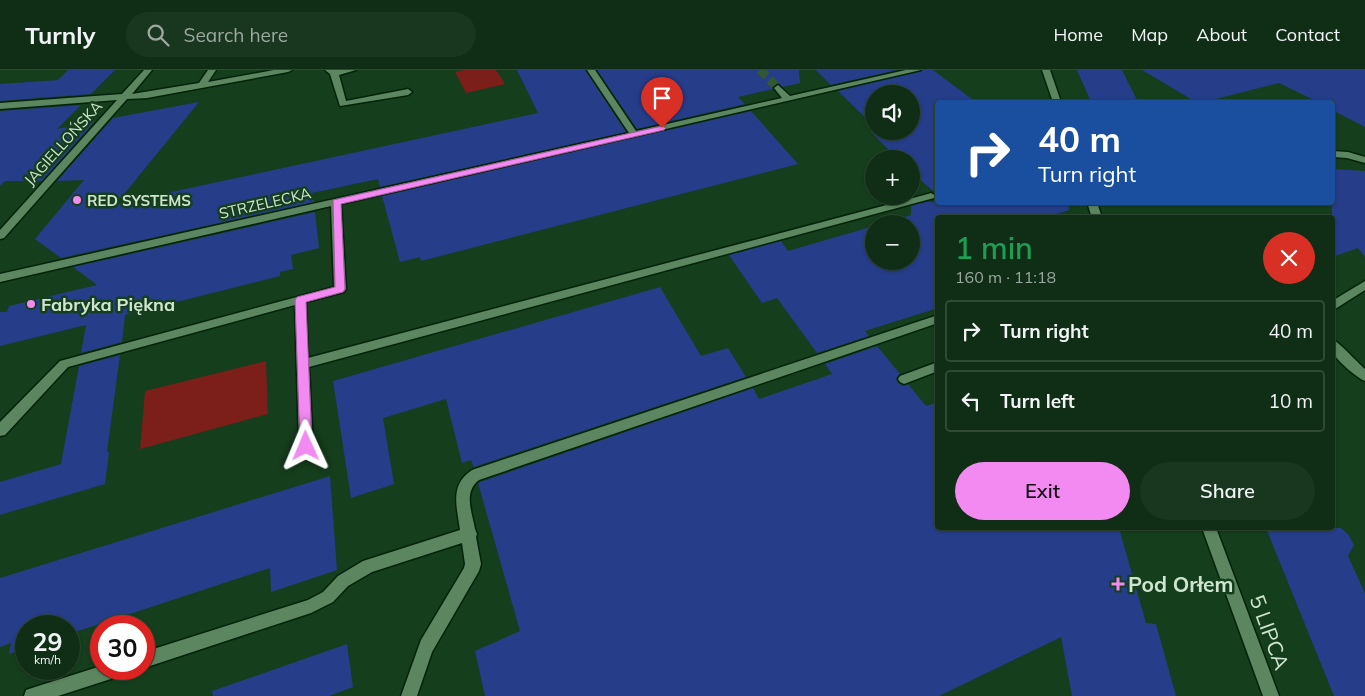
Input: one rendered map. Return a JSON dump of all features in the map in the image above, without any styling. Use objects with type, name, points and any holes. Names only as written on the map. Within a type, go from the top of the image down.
[{"type":"street","name":"JAGIELLOŃSKA","points":[[0,236],[148,70]]},
{"type":"street","points":[[201,86],[212,70]]},
{"type":"street","points":[[0,106],[124,97],[201,86],[288,70]]},
{"type":"street","points":[[352,70],[332,72],[343,104],[408,92]]},
{"type":"street","points":[[591,70],[634,134]]},
{"type":"street","name":"STRZELECKA","points":[[0,278],[917,70]]},
{"type":"street","points":[[1046,70],[1056,100]]},
{"type":"street","points":[[778,88],[788,99]]},
{"type":"street","points":[[1335,154],[1348,155],[1365,160]]},
{"type":"street","points":[[304,364],[931,196]]},
{"type":"street","points":[[0,431],[64,364],[340,289],[336,202]]},
{"type":"street","points":[[1335,305],[1365,285]]},
{"type":"street","points":[[300,300],[306,446]]},
{"type":"street","points":[[409,696],[420,658],[428,640],[471,571],[474,558],[462,496],[463,488],[468,480],[478,474],[935,321]]},
{"type":"street","points":[[1335,346],[1345,359],[1365,376]]},
{"type":"street","points":[[904,379],[935,367]]},
{"type":"street","name":"5 LIPCA","points":[[1210,530],[1271,696]]},
{"type":"street","points":[[155,656],[311,606],[328,596],[344,581],[368,566],[470,534]]},
{"type":"street","points":[[32,696],[90,678]]},
{"type":"shaded area","points":[[464,70],[496,70],[505,84],[466,93],[455,72]]},
{"type":"shaded area","points":[[266,361],[268,414],[140,449],[145,391]]},
{"type":"building","points":[[68,70],[115,70],[91,94],[0,101],[0,84],[58,80]]},
{"type":"building","points":[[517,70],[585,70],[626,132],[380,187],[378,179],[312,193],[314,202],[61,258],[35,239],[84,180],[57,181],[113,118],[199,102],[116,204],[538,113]]},
{"type":"building","points":[[597,70],[799,70],[800,83],[783,87],[778,83],[773,86],[773,89],[738,97],[745,104],[637,129]]},
{"type":"building","points":[[816,70],[897,70],[831,85]]},
{"type":"building","points":[[923,70],[933,70],[973,100],[935,100],[935,192],[920,180],[920,150],[889,150],[879,140],[920,140],[920,85],[865,85],[865,117],[838,91]]},
{"type":"building","points":[[1077,70],[1122,70],[1137,100],[1090,100]]},
{"type":"building","points":[[1142,70],[1365,70],[1365,127],[1335,112],[1335,100],[1314,100],[1279,83],[1212,100],[1193,100]]},
{"type":"building","points":[[81,105],[57,129],[95,121],[42,181],[5,181],[0,186],[0,111]]},
{"type":"building","points":[[751,111],[798,164],[421,261],[420,257],[400,262],[382,196]]},
{"type":"building","points":[[1335,169],[1365,171],[1365,257],[1358,248],[1335,256],[1335,215],[1332,215],[1332,205],[1335,205]]},
{"type":"building","points":[[925,202],[935,202],[935,205],[1068,205],[1069,210],[1054,215],[935,215],[935,309],[865,331],[869,336],[817,353],[777,298],[762,303],[729,255],[781,241],[788,251],[865,229],[865,270],[920,270],[920,215],[911,215],[911,206],[920,205]]},
{"type":"building","points":[[315,212],[319,248],[291,255],[293,269],[280,272],[280,276],[125,315],[122,342],[81,353],[86,325],[0,346],[0,312],[7,312],[9,306],[97,285],[73,267]]},
{"type":"building","points":[[660,287],[701,356],[728,348],[746,377],[474,467],[471,460],[462,463],[446,399],[383,418],[394,484],[351,498],[333,381]]},
{"type":"building","points":[[877,346],[900,374],[896,378],[898,383],[903,386],[908,384],[926,406],[935,403],[935,530],[1120,530],[1146,623],[1156,624],[1176,696],[1072,696],[1061,637],[939,696],[485,696],[475,651],[520,631],[478,483],[753,388],[759,399],[832,374],[825,364]]},
{"type":"building","points":[[120,355],[107,452],[109,452],[105,484],[0,515],[0,482],[61,464],[79,366]]},
{"type":"building","points":[[330,476],[337,570],[271,592],[270,568],[127,615],[90,615],[90,627],[80,630],[80,615],[15,615],[15,652],[9,654],[11,643],[0,647],[0,578]]},
{"type":"building","points":[[1335,528],[1341,528],[1348,534],[1354,545],[1348,556],[1365,593],[1365,696],[1334,696],[1267,530],[1335,530]]},
{"type":"building","points":[[347,644],[353,687],[329,696],[213,696],[212,691]]},
{"type":"tunnel","points":[[760,70],[778,88]]},
{"type":"place","name":"RED SYSTEMS","points":[[77,200]]},
{"type":"place","name":"Fabryka Piękna","points":[[31,304]]},
{"type":"place","name":"Pod Orłem","points":[[1118,584]]},
{"type":"route","points":[[306,446],[300,300],[340,289],[336,202],[662,128]]}]
